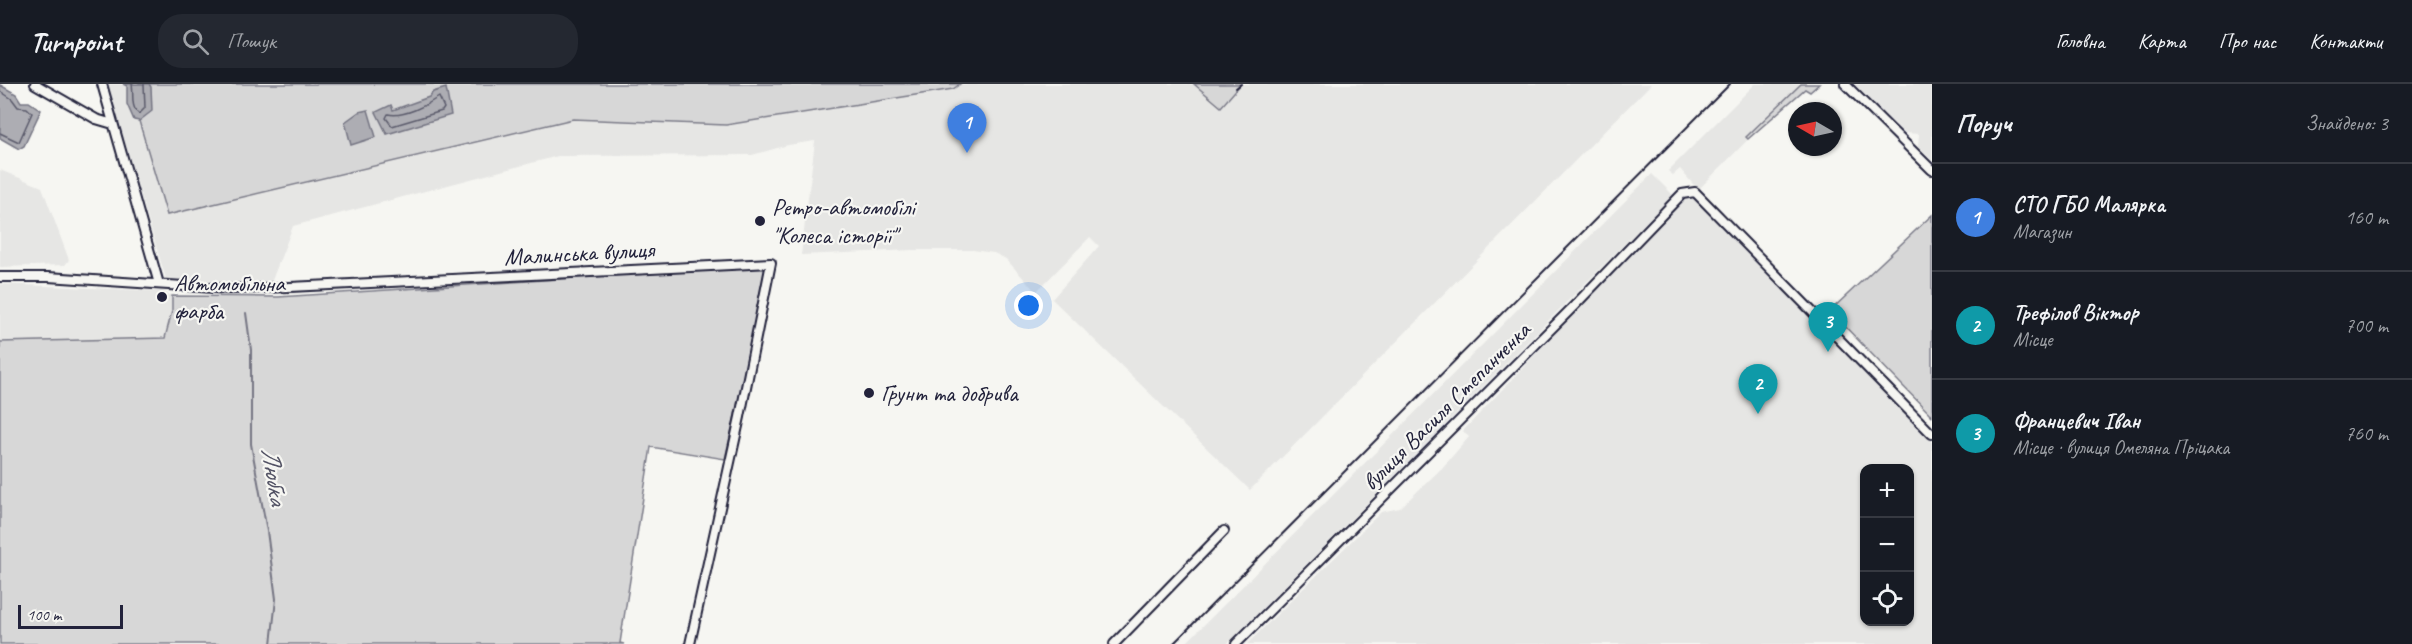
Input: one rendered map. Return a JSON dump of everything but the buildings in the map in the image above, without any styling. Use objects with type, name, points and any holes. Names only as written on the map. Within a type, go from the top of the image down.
[{"type":"street","points":[[35,84],[90,116],[113,124]]},
{"type":"street","points":[[102,84],[159,285]]},
{"type":"street","points":[[1845,84],[1932,170]]},
{"type":"street","name":"вулиця Василя Степанченка","points":[[1236,644],[1567,313],[1682,194],[1695,192],[1932,434]]},
{"type":"street","name":"Малинська вулиця","points":[[0,277],[48,277],[229,289],[771,262],[745,395],[690,644]]},
{"type":"street","points":[[1114,644],[1224,531]]},
{"type":"shaded area","points":[[107,84],[1651,84],[1250,490],[1052,299],[1099,246],[1090,237],[1036,292],[1006,259],[994,253],[973,250],[912,250],[801,255],[815,141],[788,145],[752,155],[558,156],[293,226],[269,288],[169,289]]},
{"type":"shaded area","points":[[128,84],[960,84],[953,89],[726,125],[573,119],[167,215]]},
{"type":"shaded area","points":[[1194,84],[1241,84],[1221,107]]},
{"type":"shaded area","points":[[1755,84],[1803,84],[1698,190],[1680,169],[1673,175],[1668,171]]},
{"type":"shaded area","points":[[1801,84],[1819,84],[1810,92],[1805,89],[1748,139],[1746,137]]},
{"type":"shaded area","points":[[1854,84],[1932,84],[1932,160],[1918,147],[1919,134],[1904,133]]},
{"type":"shaded area","points":[[0,170],[42,187],[69,260],[65,265],[0,267]]},
{"type":"shaded area","points":[[1652,174],[1673,195],[1434,436],[1227,644],[1185,644]]},
{"type":"shaded area","points":[[1684,197],[1693,197],[1932,436],[1932,644],[1247,644],[1381,512],[1400,508],[1442,468],[1469,437],[1463,431]]},
{"type":"shaded area","points":[[1932,215],[1932,416],[1830,311]]},
{"type":"shaded area","points":[[764,266],[767,274],[725,459],[651,447],[620,643],[624,644],[0,644],[0,342],[165,338],[172,311],[172,296],[278,297]]},
{"type":"shaded area","points":[[0,284],[162,291],[172,296],[172,311],[165,338],[0,353]]},
{"type":"water","points":[[123,84],[149,84],[151,87],[152,111],[139,121],[134,120],[127,104],[127,86]]},
{"type":"water","points":[[0,85],[16,94],[21,102],[29,102],[41,110],[24,146],[19,149],[0,138]]},
{"type":"water","points":[[446,88],[451,115],[387,134],[376,112],[391,105],[393,110]]},
{"type":"water","points":[[368,110],[376,137],[351,145],[345,122],[359,112]]},
{"type":"waterway","name":"Любка","points":[[246,313],[251,350],[251,444],[267,531],[276,599],[271,644]]},
{"type":"railway","points":[[1236,88],[1241,84]]},
{"type":"railway","points":[[1173,644],[1730,84]]},
{"type":"place","name":"СТО ГБО Малярка","points":[[967,153]]},
{"type":"place","name":"Ретро-автомобілі \"Колеса історії\"","points":[[760,221]]},
{"type":"place","name":"Автомобільна фарба","points":[[162,297]]},
{"type":"place","name":"Францевич Іван","points":[[1828,352]]},
{"type":"place","name":"Грунт та добрива","points":[[869,393]]},
{"type":"place","name":"Трефілов Віктор","points":[[1758,414]]}]
